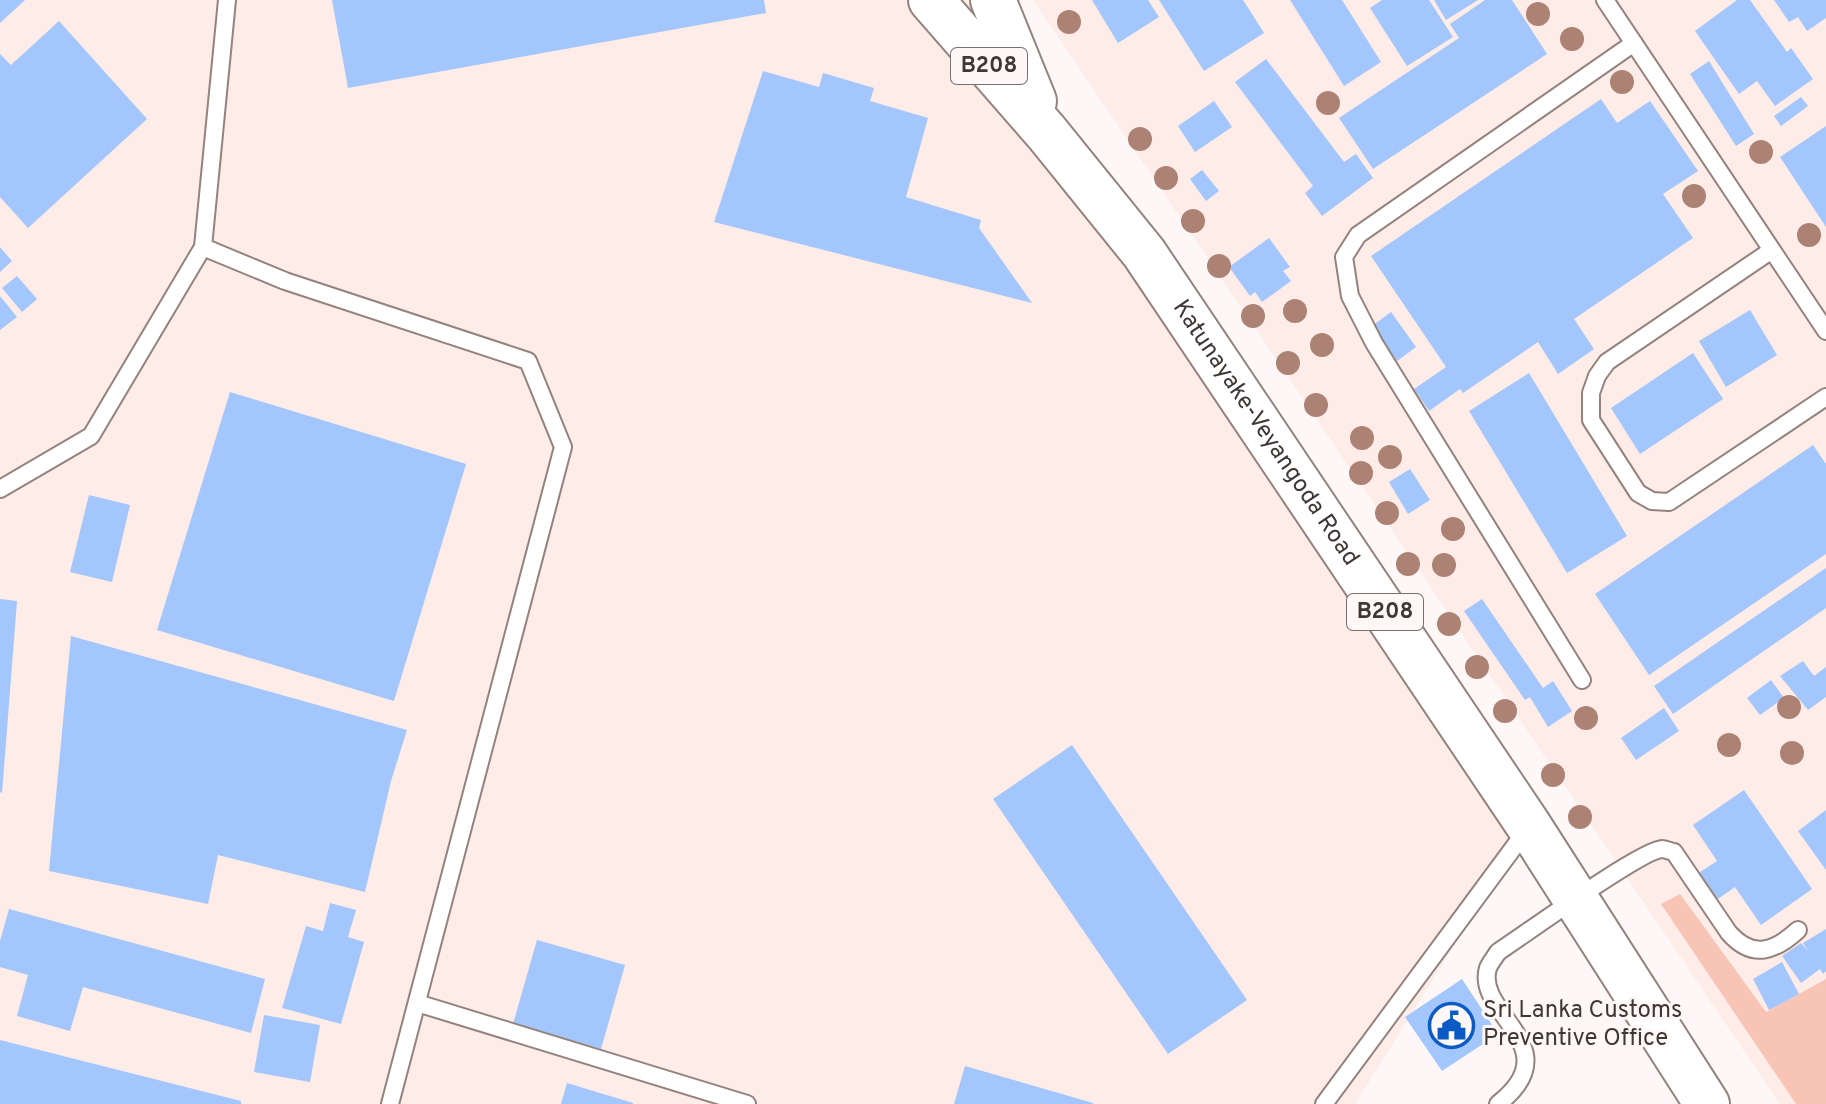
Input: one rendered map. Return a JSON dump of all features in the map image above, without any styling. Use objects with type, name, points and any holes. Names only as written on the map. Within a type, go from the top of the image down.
[{"type":"main road","name":"Katunayake-Veyangoda Road","points":[[993,0],[1047,133]]},
{"type":"main road","name":"Katunayake-Veyangoda Road","points":[[934,1],[1144,253],[1529,826],[1707,1104]]},
{"type":"lane","points":[[0,489],[91,436],[203,247],[227,0]]},
{"type":"lane","points":[[1605,0],[1826,331]]},
{"type":"lane","points":[[1582,680],[1374,343],[1350,296],[1344,257],[1358,235],[1634,43]]},
{"type":"lane","points":[[203,247],[285,281],[528,361],[563,447],[390,1104]]},
{"type":"lane","points":[[1772,250],[1607,362],[1597,376],[1591,393],[1591,420],[1638,493],[1652,501],[1669,502],[1826,397]]},
{"type":"lane","points":[[1324,1104],[1529,826]]},
{"type":"lane","points":[[1498,1104],[1515,1091],[1525,1068],[1523,1047],[1487,984],[1488,967],[1498,952],[1623,868],[1663,849],[1674,852],[1737,941],[1753,950],[1774,949],[1798,930]]},
{"type":"lane","points":[[417,1003],[747,1104]]},
{"type":"shaded area","points":[[0,0],[968,0],[1529,826],[1355,1104],[0,1104]]},
{"type":"shaded area","points":[[1033,0],[1826,0],[1826,1104],[1780,1104]]},
{"type":"shaded area","points":[[1680,894],[1766,1012],[1826,979],[1826,1104],[1796,1104],[1661,904]]},
{"type":"building","points":[[0,0],[25,0],[0,23]]},
{"type":"building","points":[[332,0],[764,0],[766,13],[348,88]]},
{"type":"building","points":[[1092,0],[1148,0],[1159,17],[1118,43]]},
{"type":"building","points":[[1159,0],[1243,0],[1264,33],[1204,71]]},
{"type":"building","points":[[1290,0],[1342,0],[1381,62],[1344,86]]},
{"type":"building","points":[[1382,0],[1429,0],[1453,37],[1407,66],[1370,8]]},
{"type":"building","points":[[1434,0],[1478,0],[1446,20]]},
{"type":"building","points":[[1485,0],[1512,0],[1547,54],[1373,169],[1339,118],[1459,38],[1450,24]]},
{"type":"building","points":[[1737,0],[1750,0],[1787,52],[1791,48],[1813,79],[1775,106],[1757,81],[1739,94],[1695,31]]},
{"type":"building","points":[[1774,0],[1826,0],[1826,18],[1807,31],[1798,17],[1789,22]]},
{"type":"building","points":[[59,21],[147,119],[28,228],[0,197],[0,54],[11,65]]},
{"type":"building","points":[[1266,59],[1344,162],[1356,154],[1373,178],[1322,216],[1305,193],[1313,186],[1235,82]]},
{"type":"building","points":[[1709,61],[1754,134],[1736,146],[1690,74]]},
{"type":"building","points":[[763,71],[819,87],[823,73],[874,88],[870,101],[928,118],[906,197],[981,220],[979,228],[1032,303],[714,222]]},
{"type":"building","points":[[1801,97],[1808,106],[1781,126],[1774,116]]},
{"type":"building","points":[[1601,99],[1617,123],[1650,101],[1698,171],[1663,194],[1693,238],[1574,319],[1594,349],[1558,374],[1538,342],[1463,393],[1460,389],[1429,411],[1414,389],[1446,367],[1371,256]]},
{"type":"building","points":[[1214,101],[1232,127],[1195,152],[1178,126]]},
{"type":"building","points":[[1826,126],[1826,227],[1780,157]]},
{"type":"building","points":[[1202,170],[1219,191],[1206,201],[1190,179]]},
{"type":"building","points":[[1269,238],[1290,267],[1283,271],[1291,281],[1262,302],[1255,292],[1250,296],[1229,267]]},
{"type":"building","points":[[0,247],[12,261],[0,272]]},
{"type":"building","points":[[17,276],[37,299],[22,312],[2,288]]},
{"type":"building","points":[[0,296],[17,317],[0,330]]},
{"type":"building","points":[[1750,310],[1777,355],[1726,387],[1699,341]]},
{"type":"building","points":[[1391,312],[1416,347],[1397,361],[1372,326]]},
{"type":"building","points":[[1693,353],[1723,399],[1640,454],[1611,408]]},
{"type":"building","points":[[1529,373],[1627,536],[1567,573],[1469,411]]},
{"type":"building","points":[[230,392],[466,464],[394,701],[157,630]]},
{"type":"building","points":[[1813,445],[1826,464],[1826,554],[1649,675],[1595,594]]},
{"type":"building","points":[[1410,469],[1430,500],[1408,514],[1389,482]]},
{"type":"building","points":[[89,495],[130,505],[112,582],[70,572]]},
{"type":"building","points":[[1826,568],[1826,608],[1673,714],[1654,686]]},
{"type":"building","points":[[0,599],[17,601],[2,793],[0,792]]},
{"type":"building","points":[[1482,599],[1543,688],[1553,681],[1572,711],[1548,727],[1530,697],[1525,700],[1464,611]]},
{"type":"building","points":[[71,636],[407,730],[391,781],[365,892],[218,855],[208,904],[49,871]]},
{"type":"building","points":[[1803,661],[1814,676],[1826,667],[1826,697],[1808,710],[1780,676]]},
{"type":"building","points":[[1771,680],[1784,698],[1760,715],[1747,698]]},
{"type":"building","points":[[1664,708],[1679,731],[1636,760],[1621,738]]},
{"type":"building","points":[[1072,745],[1247,1000],[1168,1054],[993,799]]},
{"type":"building","points":[[1744,790],[1812,889],[1761,925],[1735,887],[1715,901],[1697,874],[1717,861],[1693,825]]},
{"type":"building","points":[[1826,810],[1826,870],[1798,831]]},
{"type":"building","points":[[330,903],[356,910],[348,937],[364,942],[341,1024],[282,1008],[306,926],[323,931]]},
{"type":"building","points":[[9,909],[265,979],[251,1033],[83,987],[70,1031],[17,1016],[28,975],[0,967],[0,941]]},
{"type":"building","points":[[1826,929],[1826,971],[1823,974],[1820,969],[1801,983],[1782,956],[1801,943],[1808,951],[1803,943]]},
{"type":"building","points":[[537,940],[625,965],[601,1049],[513,1024]]},
{"type":"building","points":[[1782,962],[1799,994],[1769,1010],[1753,979]]},
{"type":"building","name":"Sri Lanka Customs Preventive Office","points":[[1462,979],[1498,1034],[1442,1071],[1405,1017]]},
{"type":"building","points":[[264,1015],[320,1025],[310,1082],[254,1072]]},
{"type":"building","points":[[0,1040],[241,1101],[241,1104],[0,1104]]},
{"type":"building","points":[[965,1066],[1093,1103],[1093,1104],[954,1104]]},
{"type":"building","points":[[567,1083],[633,1103],[633,1104],[561,1104]]},
{"type":"place","name":"Sri Lanka Customs Preventive Office","points":[[1452,1025]]}]
